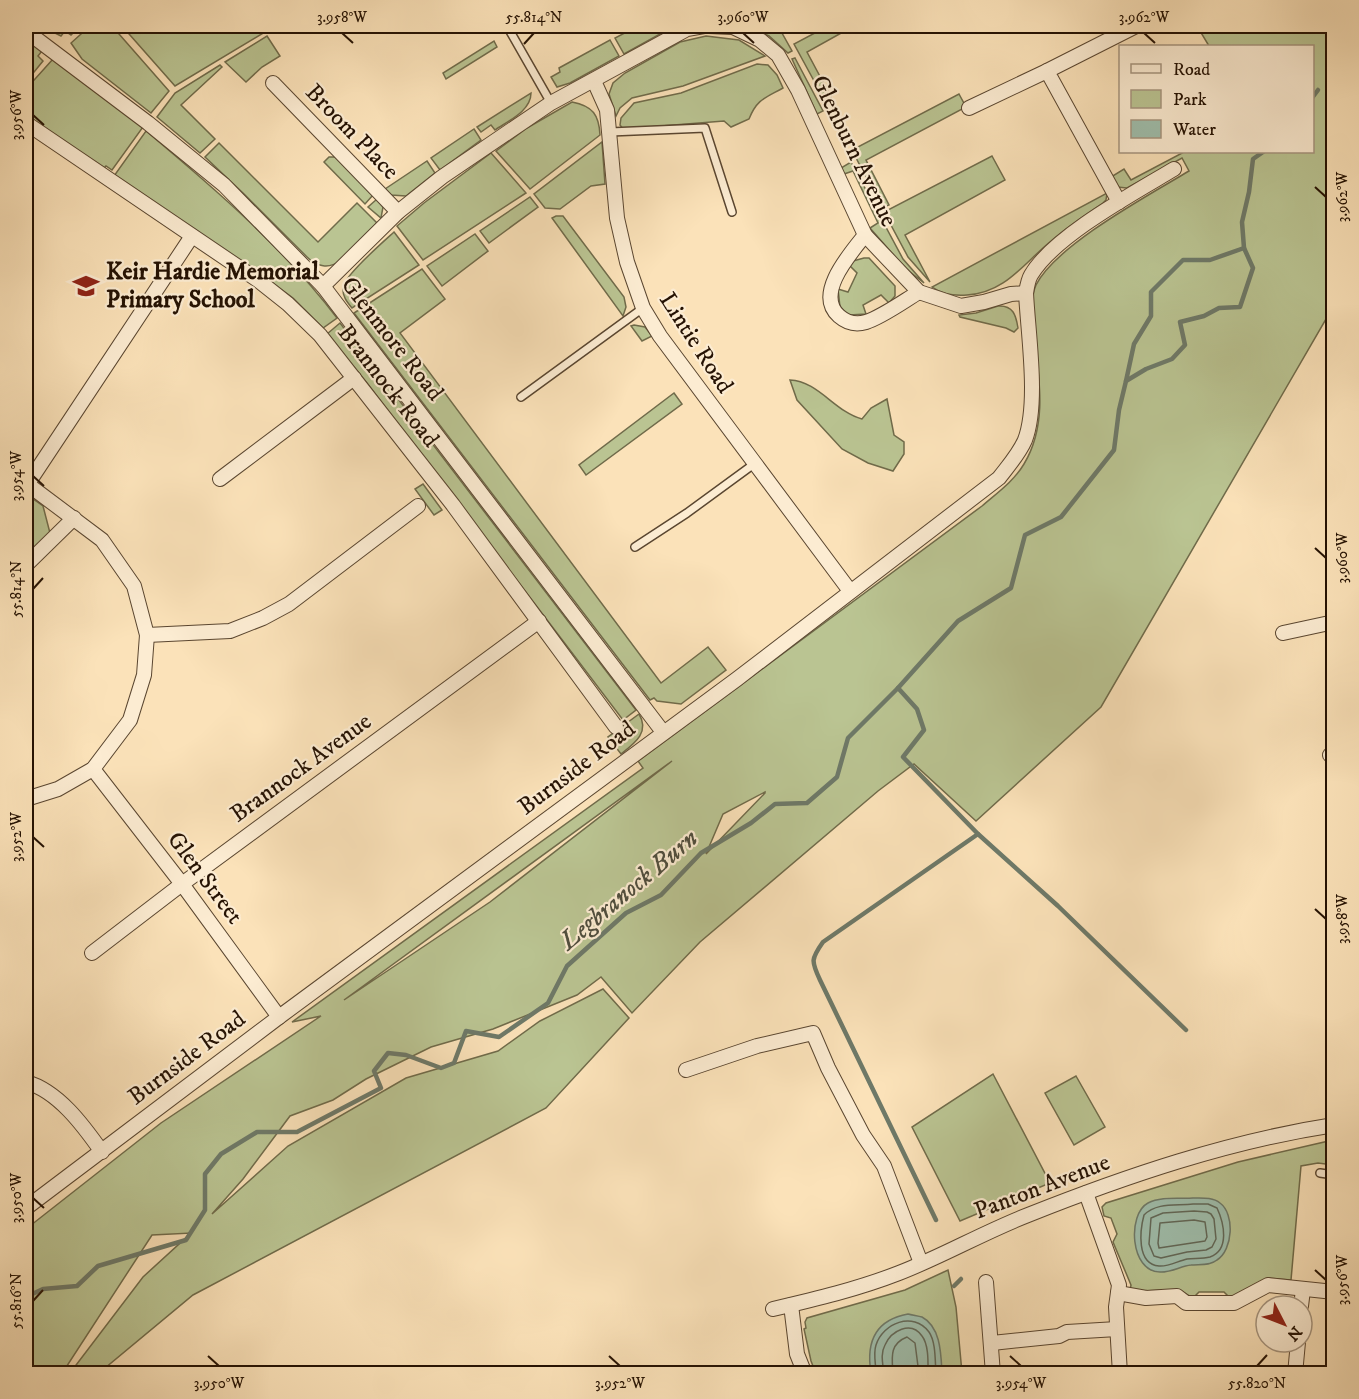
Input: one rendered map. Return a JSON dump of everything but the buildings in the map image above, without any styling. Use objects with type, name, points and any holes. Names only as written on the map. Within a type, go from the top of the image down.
[{"type":"street","points":[[323,286],[398,212],[442,177],[551,103],[594,81],[686,27],[704,26]]},
{"type":"street","name":"Glenburn Avenue","points":[[709,26],[733,26],[760,40],[778,55],[790,72],[865,235],[919,292],[961,306],[1011,294],[1026,293]]},
{"type":"street","points":[[969,108],[1136,26]]},
{"type":"street","name":"Glenmore Road","points":[[26,31],[148,123],[224,185],[323,286],[663,732]]},
{"type":"street","points":[[1047,71],[1119,202]]},
{"type":"street","name":"Lintie Road","points":[[594,81],[607,110],[617,218],[627,262],[643,308],[660,336],[850,591]]},
{"type":"street","name":"Broom Place","points":[[273,83],[398,212]]},
{"type":"street","name":"Brannock Road","points":[[26,123],[259,281],[288,304],[320,335],[539,621],[616,727]]},
{"type":"street","points":[[1026,293],[1029,277],[1039,264],[1064,241],[1119,202],[1173,169]]},
{"type":"street","points":[[865,235],[844,261],[831,288],[832,307],[839,315],[856,324],[867,322],[919,292]]},
{"type":"street","points":[[26,800],[58,789],[93,769],[130,720],[144,675],[147,635],[134,586],[102,540],[26,484],[192,236]]},
{"type":"street","name":"Burnside Road","points":[[26,1208],[279,1017],[737,679],[999,478],[1018,455],[1033,408],[1026,293]]},
{"type":"street","points":[[220,479],[354,378]]},
{"type":"street","points":[[147,635],[230,631],[262,618],[289,604],[418,506]]},
{"type":"street","points":[[26,565],[74,518]]},
{"type":"street","name":"Brannock Avenue","points":[[92,953],[539,621]]},
{"type":"street","points":[[1283,633],[1334,622]]},
{"type":"street","name":"Glen Street","points":[[93,769],[182,884],[279,1017]]},
{"type":"street","points":[[686,1070],[757,1047],[813,1033],[828,1068],[863,1135],[884,1166],[921,1263]]},
{"type":"street","points":[[26,1082],[36,1085],[77,1117],[102,1152]]},
{"type":"street","name":"Panton Avenue","points":[[772,1309],[843,1292],[901,1272],[1027,1215],[1192,1157],[1270,1137],[1334,1125]]},
{"type":"street","points":[[1086,1193],[1119,1285],[1117,1329],[1120,1374]]},
{"type":"street","points":[[986,1282],[993,1374]]},
{"type":"street","points":[[1118,1293],[1146,1298],[1177,1296],[1186,1303],[1234,1303],[1268,1285],[1334,1292]]},
{"type":"street","points":[[1302,1294],[1303,1290]]},
{"type":"street","points":[[791,1305],[796,1354],[805,1374]]},
{"type":"street","points":[[992,1343],[1059,1336],[1067,1332],[1117,1329]]},
{"type":"street","points":[[1295,1374],[1297,1354]]},
{"type":"lane","points":[[507,26],[551,103]]},
{"type":"lane","points":[[610,132],[705,128],[732,212]]},
{"type":"lane","points":[[521,397],[643,308]]},
{"type":"lane","points":[[635,548],[754,464]]},
{"type":"lane","points":[[1320,1173],[1334,1175]]},
{"type":"green space","points":[[41,26],[80,26],[71,35],[65,31],[61,36]]},
{"type":"green space","points":[[90,26],[112,26],[169,91],[151,113],[82,59],[71,43]]},
{"type":"green space","points":[[122,26],[275,26],[175,86]]},
{"type":"green space","points":[[638,26],[672,26],[624,54],[615,38]]},
{"type":"green space","points":[[747,26],[778,26],[792,51],[788,53],[769,36]]},
{"type":"green space","points":[[828,26],[852,27],[807,52],[831,97],[825,101],[794,44]]},
{"type":"green space","points":[[1197,26],[1333,26],[1333,307],[1101,707],[976,821],[914,764],[878,791],[700,942],[632,1013],[601,977],[577,995],[493,1029],[431,1047],[366,1079],[333,1100],[290,1116],[243,1179],[212,1214],[288,1146],[406,1078],[498,1051],[540,1021],[603,989],[629,1018],[546,1108],[193,1295],[99,1373],[70,1373],[143,1277],[191,1233],[152,1235],[63,1372],[26,1374],[26,1229],[161,1123],[321,1016],[292,1022],[643,768],[638,761],[982,506],[1015,476],[1032,449],[1039,417],[1039,384],[1032,309],[1036,285],[1063,254],[1083,238],[1128,207],[1189,171],[1182,158],[1127,188],[1117,187],[1111,177],[1124,169],[1131,180],[1182,153],[1314,153],[1314,45],[1208,45]],"holes":[[[672,761],[490,902],[344,1000]],[[765,793],[706,854],[723,814]]]},
{"type":"green space","points":[[267,36],[280,56],[262,67],[246,82],[225,62]]},
{"type":"green space","points":[[706,36],[739,40],[765,56],[683,86],[632,98],[620,108],[616,116],[609,94],[613,83],[625,73],[680,42]]},
{"type":"green space","points":[[26,39],[42,51],[38,56],[43,61],[26,82]]},
{"type":"green space","points":[[610,40],[619,56],[570,83],[557,87],[551,77],[560,72],[559,68]]},
{"type":"green space","points":[[494,41],[497,47],[446,79],[443,73]]},
{"type":"green space","points":[[795,58],[823,111],[817,114],[792,59]]},
{"type":"green space","points":[[53,59],[143,127],[112,170],[106,166],[103,169],[26,117],[26,89]]},
{"type":"green space","points":[[757,64],[768,65],[777,75],[783,88],[759,103],[749,119],[731,127],[724,121],[623,129],[620,125],[621,118],[634,103],[681,93]]},
{"type":"green space","points":[[220,65],[222,67],[181,105],[215,139],[200,153],[157,117],[175,93]]},
{"type":"green space","points":[[531,93],[523,110],[495,130],[491,125],[481,132],[477,127]]},
{"type":"green space","points":[[959,94],[966,107],[866,160],[889,205],[882,208],[852,150]]},
{"type":"green space","points":[[572,102],[594,112],[600,135],[530,189],[496,151],[527,128]]},
{"type":"green space","points":[[474,129],[481,140],[440,170],[431,158]]},
{"type":"green space","points":[[146,131],[247,219],[294,267],[337,318],[323,328],[293,298],[262,275],[114,176]]},
{"type":"green space","points":[[602,142],[605,184],[591,186],[560,209],[545,208],[534,194]]},
{"type":"green space","points":[[219,143],[318,242],[357,203],[377,223],[336,264],[323,266],[315,263],[205,157]]},
{"type":"green space","points":[[491,153],[526,193],[423,260],[397,226]]},
{"type":"green space","points":[[992,156],[1005,180],[905,235],[930,282],[908,257],[884,212]]},
{"type":"green space","points":[[329,157],[335,157],[340,161],[373,195],[365,204],[324,162]]},
{"type":"green space","points":[[427,161],[435,173],[406,196],[391,195],[385,189]]},
{"type":"green space","points":[[851,162],[903,259],[924,283],[905,268],[870,228],[878,223],[853,171],[844,174],[841,168]]},
{"type":"green space","points":[[1107,193],[1103,203],[1063,231],[1013,276],[992,289],[980,293],[958,295],[944,293],[932,287]]},
{"type":"green space","points":[[530,197],[538,207],[489,243],[480,231]]},
{"type":"green space","points":[[377,199],[383,207],[381,218],[368,207]]},
{"type":"green space","points":[[563,216],[624,297],[626,307],[623,316],[552,218]]},
{"type":"green space","points":[[394,232],[419,265],[352,308],[343,293],[345,282],[365,259]]},
{"type":"green space","points":[[475,234],[488,251],[442,286],[427,266]]},
{"type":"green space","points":[[869,258],[895,286],[895,296],[889,303],[881,295],[863,305],[866,314],[849,315],[840,307],[838,289],[848,292],[857,273],[849,265],[853,261]]},
{"type":"green space","points":[[422,269],[445,299],[400,333],[661,683],[708,647],[726,670],[681,704],[657,701],[654,698],[650,700],[354,313]]},
{"type":"green space","points":[[998,306],[1007,307],[1013,312],[1018,328],[1014,332],[959,315],[976,313]]},
{"type":"green space","points":[[340,323],[636,710],[623,720],[367,383],[327,334]]},
{"type":"green space","points":[[631,326],[645,327],[652,336],[642,341]]},
{"type":"green space","points":[[790,380],[809,386],[843,410],[862,419],[871,408],[887,399],[894,435],[904,442],[904,454],[893,471],[868,463],[842,449],[797,400]]},
{"type":"green space","points":[[674,393],[682,404],[586,475],[579,465]]},
{"type":"green space","points":[[423,484],[442,510],[434,515],[415,489]]},
{"type":"green space","points":[[26,494],[43,506],[50,533],[26,556]]},
{"type":"green space","points":[[639,714],[643,726],[642,732],[636,741],[621,754],[608,737]]},
{"type":"green space","points":[[993,1074],[1050,1183],[960,1221],[912,1127]]},
{"type":"green space","points":[[1076,1076],[1105,1127],[1074,1145],[1045,1093]]},
{"type":"green space","points":[[1333,1140],[1333,1165],[1318,1163],[1301,1166],[1291,1280],[1268,1278],[1230,1298],[1224,1292],[1199,1292],[1193,1298],[1180,1291],[1130,1290],[1131,1285],[1113,1242],[1117,1234],[1111,1218],[1104,1216],[1102,1207],[1106,1203],[1238,1162]]},
{"type":"green space","points":[[948,1270],[956,1307],[962,1373],[826,1374],[822,1367],[815,1371],[804,1329],[807,1318],[905,1290]]},
{"type":"water","points":[[1207,1198],[1220,1203],[1228,1215],[1229,1240],[1222,1255],[1208,1264],[1164,1272],[1150,1269],[1143,1263],[1137,1253],[1135,1242],[1137,1218],[1141,1209],[1148,1203],[1159,1199]]},
{"type":"water","points":[[908,1314],[922,1317],[933,1327],[939,1342],[942,1373],[871,1373],[870,1352],[875,1334],[888,1322]]},
{"type":"waterway","name":"Legbranock Burn","points":[[1314,95],[1318,90]]},
{"type":"waterway","name":"Legbranock Burn","points":[[26,1297],[43,1289],[77,1286],[98,1266],[186,1240],[205,1210],[205,1174],[221,1154],[257,1132],[297,1132],[381,1088],[374,1071],[388,1053],[406,1055],[441,1068],[454,1063],[466,1031],[499,1037],[548,1003],[567,966],[626,913],[661,895],[701,853],[751,823],[775,804],[807,803],[837,777],[848,738],[898,688],[958,621],[1011,588],[1025,535],[1061,517],[1114,450],[1119,410],[1126,381],[1146,369],[1172,359],[1185,345],[1180,322],[1204,316],[1219,308],[1240,307],[1253,268],[1244,248],[1242,222],[1253,159],[1262,153]]},
{"type":"waterway","name":"Legbranock Burn","points":[[1126,381],[1134,344],[1151,316],[1151,292],[1183,260],[1210,260],[1244,248]]},
{"type":"waterway","points":[[898,688],[917,709],[924,730],[903,757],[978,834],[1058,906],[1186,1030]]},
{"type":"waterway","points":[[936,1220],[820,980],[814,960],[823,942],[978,834]]},
{"type":"waterway","points":[[954,1286],[961,1279]]},
{"type":"place","name":"Keir Hardie Memorial Primary School","points":[[86,286]]}]
